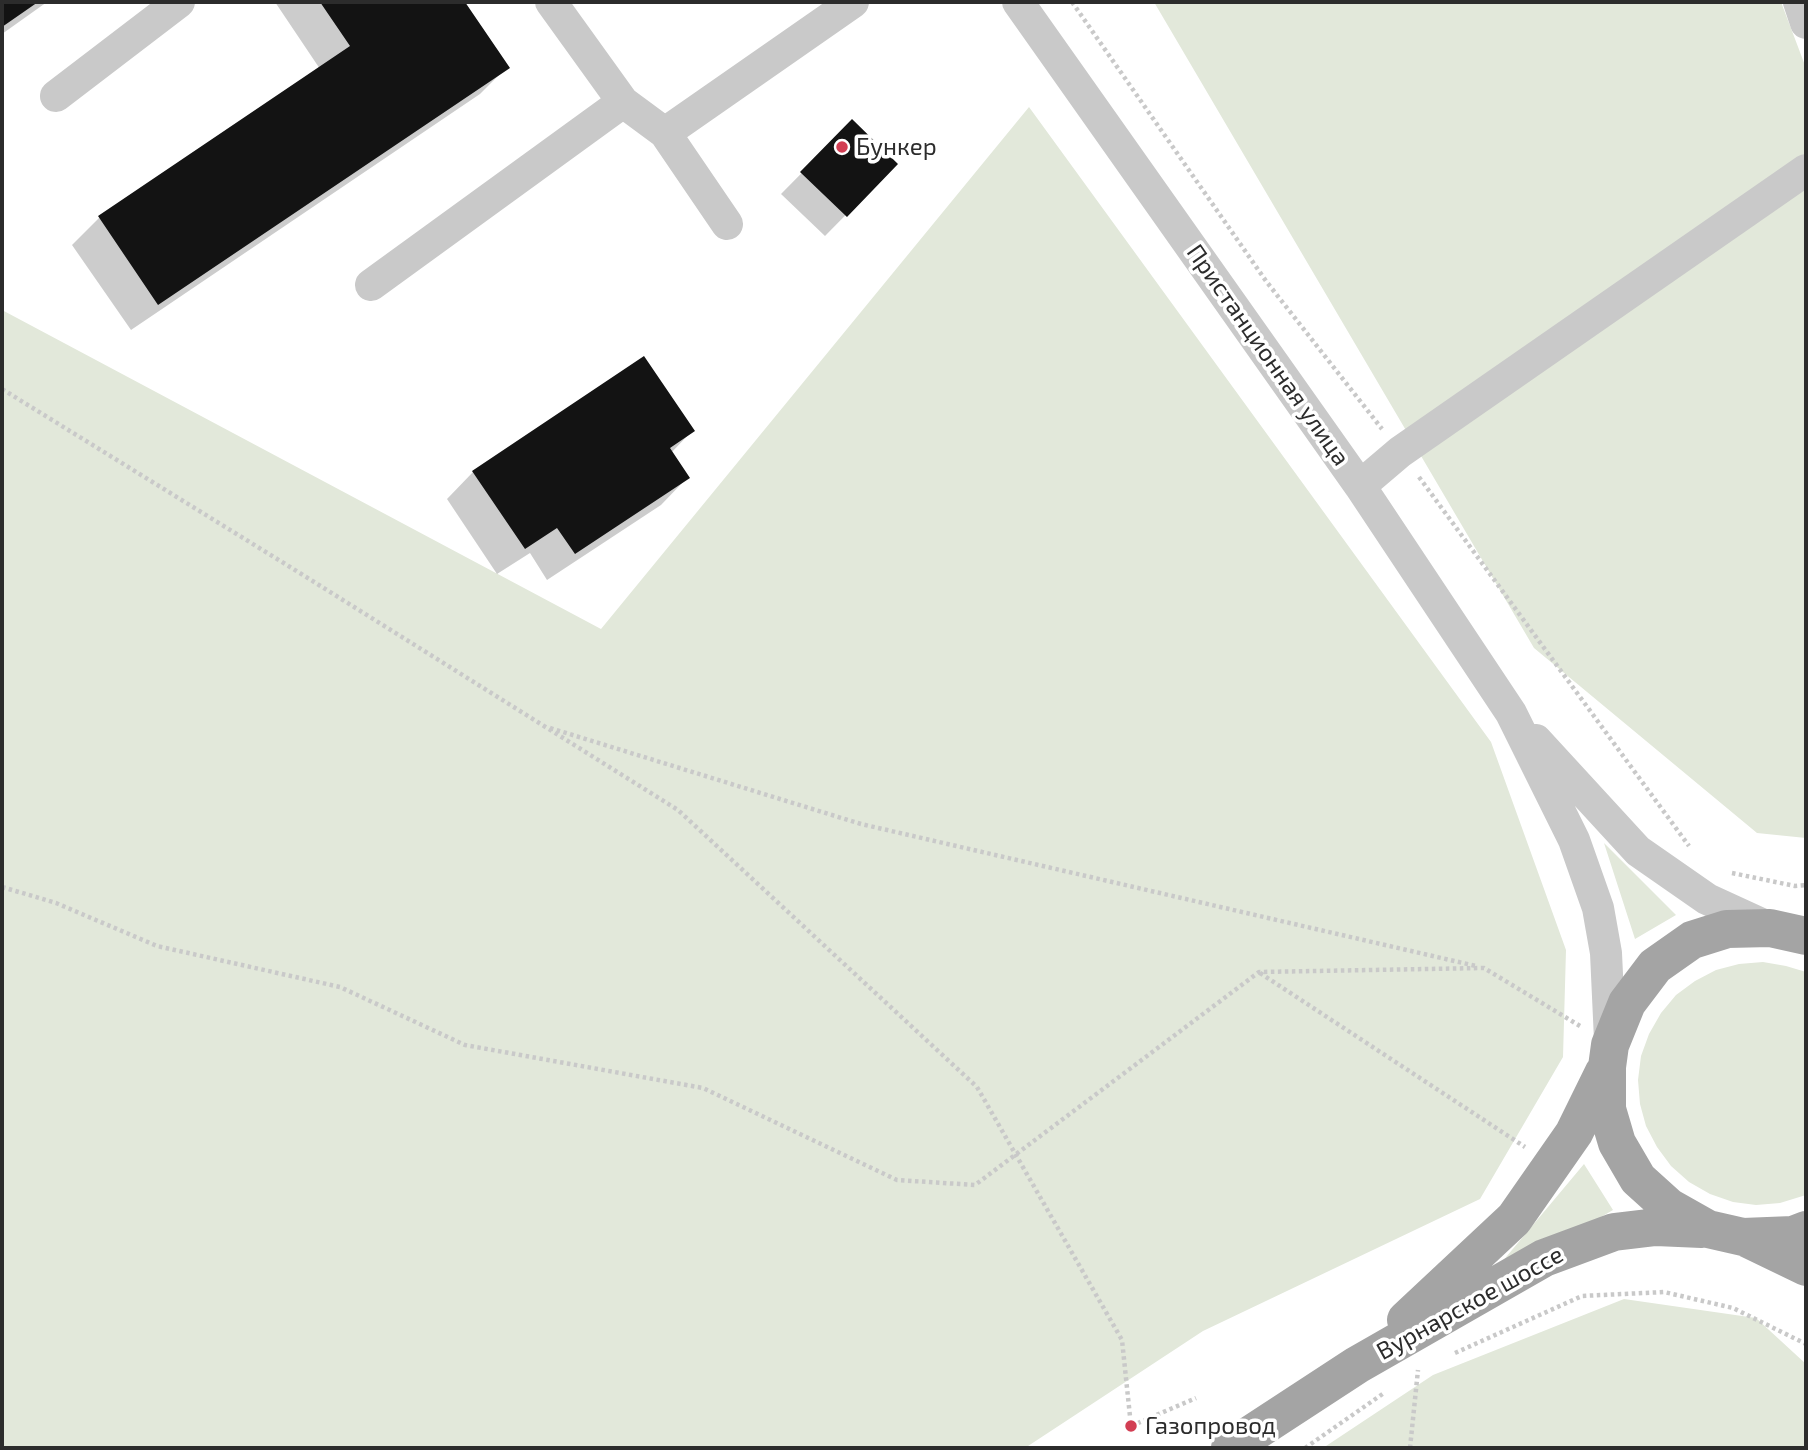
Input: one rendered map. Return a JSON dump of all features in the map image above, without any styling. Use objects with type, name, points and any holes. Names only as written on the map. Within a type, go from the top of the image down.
[{"type":"main road","name":"Вурнарское шоссе","points":[[1357,1365],[1514,1219],[1574,1133],[1609,1056],[1627,1003],[1655,966],[1692,940],[1727,929],[1788,932]]},
{"type":"main road","points":[[1609,1056],[1607,1109],[1617,1143],[1638,1179],[1669,1207],[1725,1233],[1793,1235],[1806,1230]]},
{"type":"main road","name":"Вурнарское шоссе","points":[[1230,1448],[1357,1365],[1544,1258],[1614,1232],[1656,1227],[1725,1233],[1806,1267]]},
{"type":"street","points":[[56,96],[179,2]]},
{"type":"street","points":[[551,2],[623,102],[665,133],[727,224]]},
{"type":"street","points":[[665,133],[853,2]]},
{"type":"street","name":"Пристанционная улица","points":[[1018,2],[1360,486],[1511,713],[1574,840],[1598,908],[1606,953],[1609,1056]]},
{"type":"street","points":[[1799,2],[1806,23]]},
{"type":"street","points":[[371,285],[623,102]]},
{"type":"street","points":[[1360,486],[1401,452],[1806,170]]},
{"type":"street","name":"Пристанционная улица","points":[[1511,713],[1638,851],[1707,899],[1788,932]]},
{"type":"path","points":[[2,389],[678,810],[977,1087],[1122,1340],[1132,1426],[1196,1398]]},
{"type":"path","points":[[543,726],[861,824],[1484,968],[1609,1056]]},
{"type":"path","points":[[2,887],[56,903],[157,946],[340,987],[465,1045],[703,1088],[897,1180],[975,1185],[1259,972],[1484,968]]},
{"type":"path","points":[[1259,972],[1552,1164]]},
{"type":"path","points":[[1443,1358],[1582,1296],[1664,1292],[1733,1308],[1806,1343]]},
{"type":"path","points":[[1407,1377],[1418,1369],[1410,1448]]},
{"type":"path","points":[[1305,1448],[1384,1393]]},
{"type":"shaded area","points":[[1154,2],[1781,2],[1806,68],[1806,838],[1757,833],[1534,648]]},
{"type":"shaded area","points":[[1029,107],[1491,742],[1566,950],[1563,1057],[1480,1199],[1203,1331],[1025,1448],[2,1448],[2,310],[601,629]]},
{"type":"shaded area","points":[[1604,843],[1676,915],[1635,939]]},
{"type":"shaded area","points":[[1763,962],[1806,972],[1806,1195],[1780,1203],[1756,1205],[1733,1202],[1710,1194],[1689,1182],[1671,1166],[1646,1126],[1640,1104],[1638,1080],[1641,1056],[1649,1034],[1676,995],[1716,970]]},
{"type":"shaded area","points":[[1584,1164],[1613,1210],[1481,1287]]},
{"type":"shaded area","points":[[1624,1299],[1756,1318],[1806,1364],[1806,1448],[1323,1448],[1433,1375]]},
{"type":"building","points":[[2,2],[38,2],[2,27]]},
{"type":"building","points":[[320,2],[465,2],[510,68],[158,305],[98,216],[350,46]]},
{"type":"building","points":[[852,119],[898,164],[847,217],[800,172]]},
{"type":"building","points":[[644,356],[695,431],[670,448],[690,478],[575,554],[557,528],[525,549],[472,471]]},
{"type":"place","name":"Бункер","points":[[842,147]]},
{"type":"place","name":"Газопровод","points":[[1131,1426]]}]
